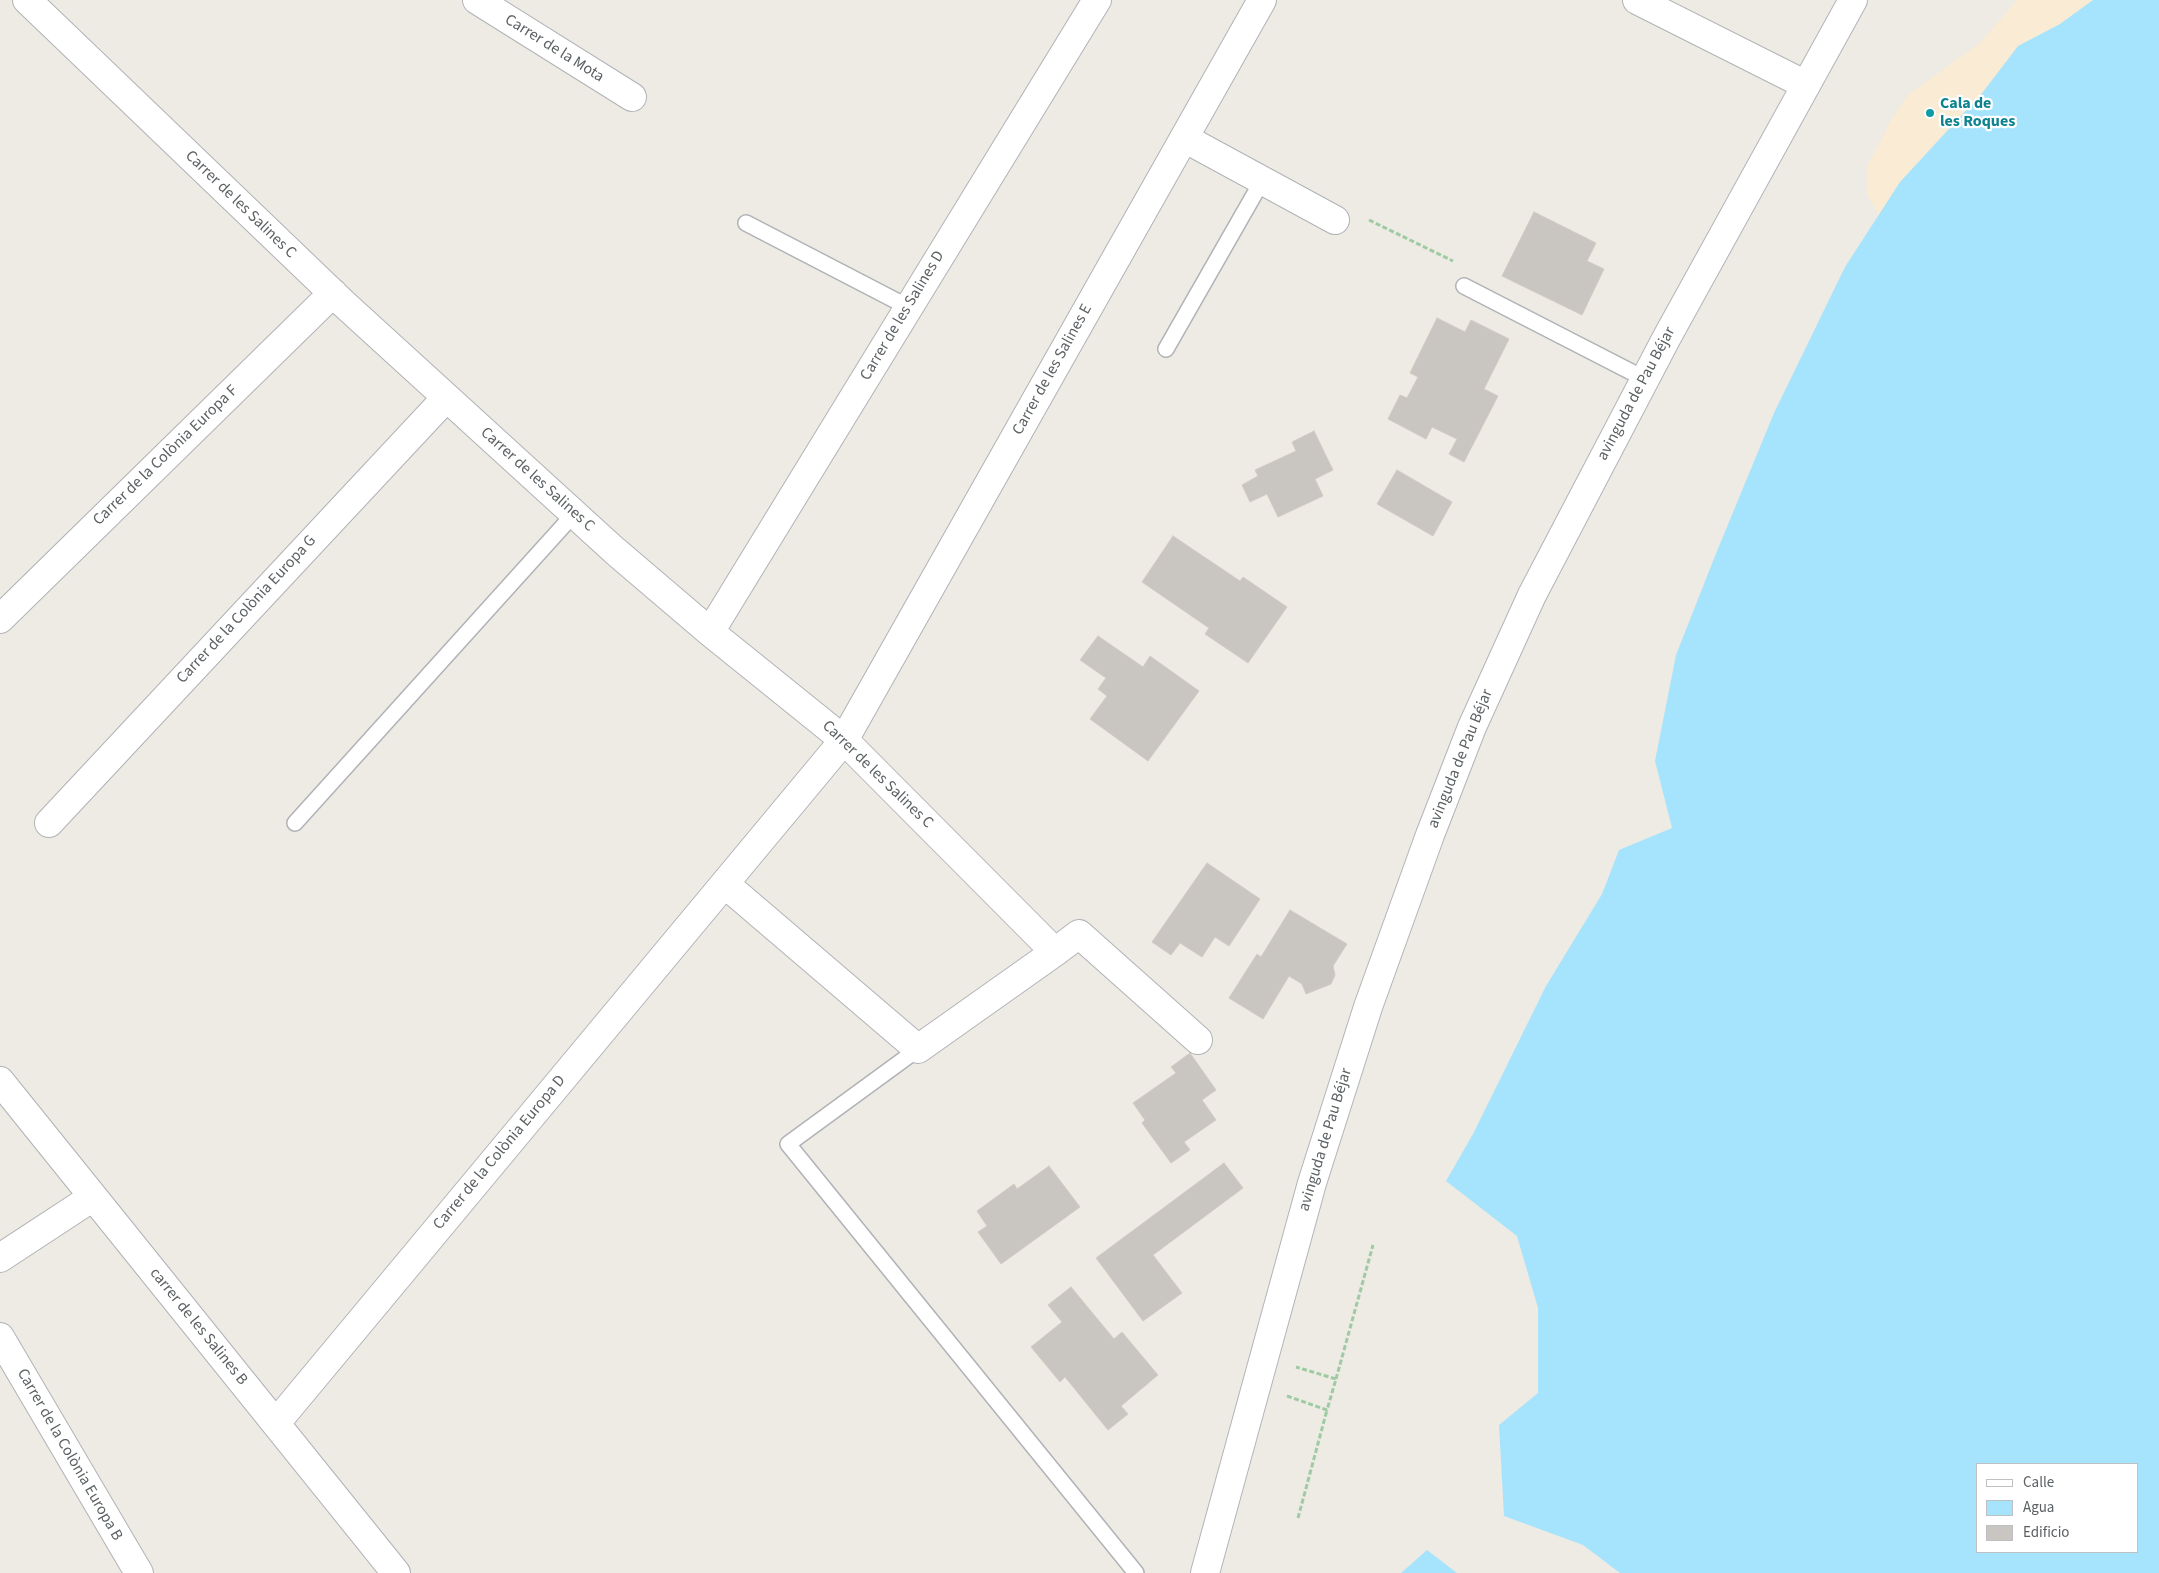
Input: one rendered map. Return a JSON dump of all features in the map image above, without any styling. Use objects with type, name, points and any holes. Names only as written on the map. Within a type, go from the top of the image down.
[{"type":"street","name":"Carrer de les Salines C","points":[[27,0],[333,293],[574,514],[710,632],[844,740],[1055,952]]},
{"type":"street","name":"Carrer de la Mota","points":[[477,0],[632,98]]},
{"type":"street","name":"Carrer de les Salines D","points":[[710,632],[1097,0]]},
{"type":"street","name":"Carrer de les Salines E","points":[[844,740],[1262,0]]},
{"type":"street","points":[[1637,0],[1806,85]]},
{"type":"street","name":"avinguda de Pau Béjar","points":[[1205,1573],[1312,1183],[1368,1007],[1430,835],[1472,727],[1532,595],[1645,380],[1853,0]]},
{"type":"street","points":[[1184,138],[1335,220]]},
{"type":"street","name":"Carrer de la Colònia Europa F","points":[[0,620],[333,293]]},
{"type":"street","name":"Carrer de la Colònia Europa G","points":[[49,823],[446,398]]},
{"type":"street","name":"Carrer de la Colònia Europa D","points":[[276,1423],[844,740]]},
{"type":"street","points":[[725,884],[918,1049],[1079,934],[1198,1040]]},
{"type":"street","name":"carrer de les Salines B","points":[[0,1081],[396,1573]]},
{"type":"street","points":[[0,1258],[93,1197]]},
{"type":"street","name":"Carrer de la Colònia Europa B","points":[[0,1337],[139,1573]]},
{"type":"lane","points":[[1166,349],[1262,181]]},
{"type":"lane","points":[[746,223],[908,307]]},
{"type":"lane","points":[[1464,286],[1645,380]]},
{"type":"lane","points":[[295,823],[574,514]]},
{"type":"lane","points":[[918,1049],[788,1144],[1136,1573]]},
{"type":"path","points":[[1335,220],[1342,206],[1472,270],[1464,286]]},
{"type":"path","points":[[1298,1518],[1373,1245]]},
{"type":"path","points":[[1291,1373],[1293,1366],[1336,1379]]},
{"type":"path","points":[[1287,1388],[1285,1396],[1327,1410]]},
{"type":"sand","name":"Cala de les Roques","points":[[2019,0],[2093,0],[2060,24],[2018,46],[1983,92],[1900,182],[1879,216],[1867,194],[1867,167],[1891,120],[1908,95],[1981,42],[2015,2]]},
{"type":"water","points":[[2093,0],[2159,0],[2159,1573],[1620,1573],[1583,1545],[1504,1516],[1499,1425],[1538,1393],[1538,1308],[1517,1236],[1446,1181],[1473,1134],[1546,986],[1602,894],[1619,850],[1672,828],[1655,761],[1676,655],[1774,413],[1845,267],[1900,182],[1983,92],[2018,46],[2060,24]]},
{"type":"water","points":[[1427,1550],[1457,1573],[1401,1573]]},
{"type":"building","points":[[1534,212],[1596,243],[1587,261],[1604,269],[1582,315],[1502,276]]},
{"type":"building","points":[[1437,318],[1465,332],[1471,320],[1509,339],[1484,389],[1498,396],[1464,462],[1449,454],[1457,439],[1432,427],[1426,439],[1388,419],[1400,395],[1407,398],[1418,377],[1410,373]]},
{"type":"building","points":[[1314,431],[1333,470],[1315,479],[1323,496],[1278,517],[1267,494],[1250,502],[1242,485],[1258,476],[1255,470],[1296,451],[1292,442]]},
{"type":"building","points":[[1397,470],[1452,502],[1433,536],[1377,504]]},
{"type":"building","points":[[1173,536],[1240,581],[1243,577],[1287,607],[1248,663],[1205,634],[1209,628],[1142,582]]},
{"type":"building","points":[[1098,636],[1143,667],[1150,656],[1199,691],[1148,761],[1090,719],[1107,696],[1098,689],[1106,678],[1080,660]]},
{"type":"building","points":[[1207,863],[1260,899],[1229,946],[1215,937],[1202,957],[1180,943],[1171,955],[1152,942]]},
{"type":"building","points":[[1290,910],[1347,944],[1333,966],[1335,975],[1331,984],[1306,994],[1302,984],[1289,976],[1263,1019],[1229,998],[1257,954],[1261,957]]},
{"type":"building","points":[[1190,1053],[1216,1090],[1202,1100],[1216,1120],[1184,1142],[1190,1150],[1171,1163],[1142,1123],[1145,1120],[1133,1103],[1176,1073],[1171,1067]]},
{"type":"building","points":[[1224,1163],[1243,1188],[1153,1255],[1182,1293],[1143,1321],[1096,1258]]},
{"type":"building","points":[[1049,1166],[1080,1207],[1001,1264],[978,1232],[987,1226],[977,1211],[1014,1184],[1017,1189]]},
{"type":"building","points":[[1071,1287],[1114,1339],[1122,1332],[1158,1375],[1121,1406],[1128,1414],[1108,1430],[1065,1377],[1060,1382],[1031,1347],[1062,1322],[1048,1305]]},
{"type":"place","name":"Cala de les Roques","points":[[1930,113]]}]
